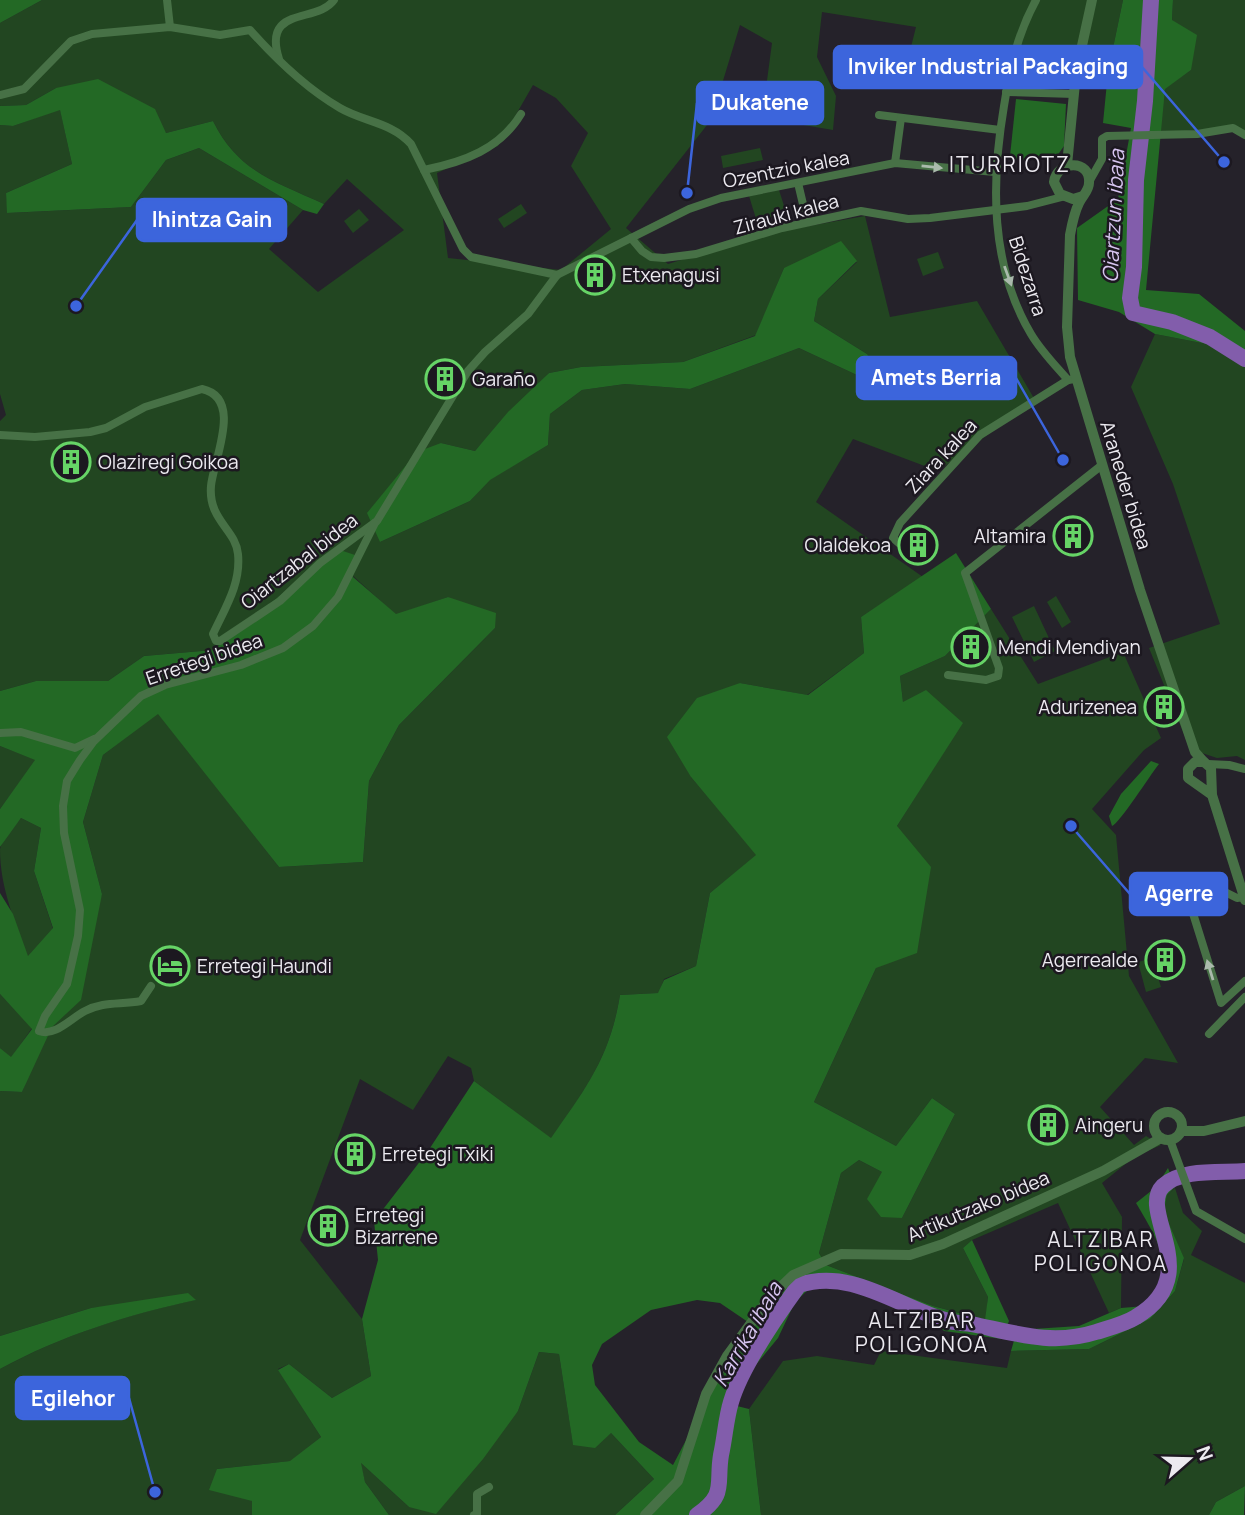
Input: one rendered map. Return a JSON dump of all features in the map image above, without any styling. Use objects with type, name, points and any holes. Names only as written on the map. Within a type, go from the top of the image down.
[{"type":"street","points":[[167,0],[170,27]]},
{"type":"street","points":[[279,59],[277,39],[285,22],[295,15],[330,5],[334,0]]},
{"type":"street","name":"Bidezarra","points":[[1035,0],[1015,43],[995,172],[996,209],[1003,261],[1031,334],[1072,379]]},
{"type":"street","points":[[1067,165],[1079,52],[1091,0]]},
{"type":"street","points":[[0,95],[24,89],[71,41],[92,34],[170,27],[220,34],[250,30],[279,59],[336,106],[399,131],[411,144],[463,249],[471,257],[557,275]]},
{"type":"street","points":[[1006,92],[1074,94]]},
{"type":"street","points":[[425,170],[481,152],[509,134],[521,114]]},
{"type":"street","points":[[879,115],[1000,130]]},
{"type":"street","points":[[895,163],[901,118]]},
{"type":"street","points":[[1072,126],[1082,168],[1089,183]]},
{"type":"street","points":[[1054,182],[1064,198],[1083,196],[1099,166],[1102,139],[1118,134],[1197,134],[1233,128],[1245,135]]},
{"type":"street","name":"Ozentzio kalea","points":[[557,275],[706,202],[895,163],[995,172]]},
{"type":"street","points":[[1040,203],[1059,169],[1067,165],[1082,168],[1099,166]]},
{"type":"street","points":[[798,183],[807,221]]},
{"type":"street","name":"Araneder bidea","points":[[1083,196],[1072,221],[1067,334],[1072,379],[1150,620],[1206,765]]},
{"type":"street","name":"Zirauki kalea","points":[[631,239],[651,257],[664,258],[710,251],[807,221],[861,211],[908,219],[1064,198]]},
{"type":"street","name":"Araneder bidea","points":[[1064,198],[1072,221]]},
{"type":"street","name":"Oiartzabal bidea","points":[[0,435],[35,437],[90,432],[106,428],[145,407],[202,389],[209,391],[218,401],[225,428],[211,485],[212,503],[239,552],[237,583],[213,634],[216,641],[280,601],[320,563],[377,521],[468,372],[485,352],[528,314],[557,275]]},
{"type":"street","name":"Ziara kalea","points":[[901,545],[893,538],[900,523],[980,435],[1072,379]]},
{"type":"street","points":[[948,675],[993,679],[999,668],[965,573],[1102,465]]},
{"type":"street","name":"Erretegi bidea","points":[[152,986],[141,1001],[106,1003],[87,1010],[54,1031],[40,1031],[45,1016],[67,984],[78,936],[80,910],[64,833],[66,781],[103,733],[141,696],[164,685],[241,665],[283,648],[313,626],[338,597],[377,521]]},
{"type":"street","points":[[0,733],[21,732],[75,748],[103,733]]},
{"type":"street","points":[[1200,787],[1206,765]]},
{"type":"street","points":[[1206,765],[1212,795],[1244,898],[1237,898],[1213,886],[1186,891],[1221,1003],[1245,981]]},
{"type":"street","points":[[1212,795],[1188,778],[1188,769],[1206,765],[1245,769]]},
{"type":"street","points":[[1209,1034],[1245,997]]},
{"type":"street","points":[[1181,1131],[1179,1117],[1165,1112],[1157,1117],[1154,1126],[1166,1139],[1190,1202],[1203,1218],[1245,1239]]},
{"type":"street","points":[[1166,1139],[1181,1131],[1205,1131],[1245,1121]]},
{"type":"street","name":"Artikutzako bidea","points":[[645,1515],[678,1481],[706,1394],[727,1356],[770,1297],[793,1275],[841,1254],[910,1255],[943,1244],[1103,1171],[1166,1139]]},
{"type":"street","points":[[474,1515],[477,1514],[477,1494],[489,1487]]},
{"type":"green space","points":[[0,0],[42,0],[0,23]]},
{"type":"green space","points":[[42,0],[1123,0],[1108,72],[1076,58],[1007,50],[1003,87],[904,75],[916,27],[822,12],[817,57],[836,96],[833,130],[762,118],[772,43],[740,25],[711,120],[626,228],[668,264],[764,234],[865,216],[890,317],[977,301],[1035,400],[938,471],[853,439],[816,502],[923,577],[861,617],[864,653],[807,695],[740,683],[691,777],[757,855],[710,893],[696,966],[664,979],[659,993],[620,995],[610,1036],[595,1071],[551,1139],[474,1081],[471,1068],[448,1056],[413,1110],[360,1079],[300,1240],[362,1319],[371,1376],[332,1398],[289,1364],[278,1369],[321,1437],[291,1461],[217,1469],[252,1501],[252,1515],[0,1515],[0,1369],[46,1346],[95,1327],[195,1300],[91,1308],[0,1336],[0,1091],[22,1092],[102,894],[83,822],[103,755],[158,713],[279,867],[363,862],[369,781],[399,725],[495,628],[448,597],[396,615],[353,576],[337,549],[213,650],[144,656],[108,681],[36,681],[0,691],[0,421],[6,415],[0,394],[0,125],[13,126],[60,109],[72,164],[6,193],[8,213],[131,207],[166,160],[199,148],[303,210],[269,249],[318,292],[404,230],[347,179],[324,204],[274,182],[246,164],[234,152],[213,121],[166,133],[56,88],[26,105],[0,106],[0,23]],"holes":[[[533,85],[556,98],[588,133],[571,166],[611,229],[561,270],[448,258],[437,173],[498,146]],[[857,262],[818,299],[814,321],[867,354],[859,376],[799,348],[690,389],[625,384],[582,390],[550,414],[548,445],[489,480],[470,501],[380,542],[441,443],[475,451],[549,373],[581,367],[683,362],[756,335],[784,268]]]},
{"type":"green space","points":[[1123,0],[1173,0],[1172,20],[1197,35],[1191,70],[1165,89],[1146,290],[1199,294],[1245,331],[1245,360],[1233,349],[1155,334],[1119,312],[1078,300],[1077,228],[1118,199],[1131,128],[1103,123],[1108,72]]},
{"type":"green space","points":[[1173,0],[1245,0],[1245,132],[1234,127],[1158,133],[1165,88],[1191,70],[1172,20]]},
{"type":"green space","points":[[98,79],[155,109],[166,133],[213,121],[223,138],[246,164],[274,182],[324,204],[317,214],[303,210],[199,148],[166,160],[131,207],[7,213],[6,193],[72,164],[60,110],[13,126],[0,125],[0,106],[26,105],[56,88]]},
{"type":"green space","points":[[1016,99],[1066,104],[1064,146],[1057,156],[1017,161],[1010,156]]},
{"type":"green space","points":[[760,148],[763,160],[723,168],[721,156]]},
{"type":"green space","points":[[779,190],[786,212],[757,222],[749,196]]},
{"type":"green space","points":[[521,204],[527,213],[504,228],[498,219]]},
{"type":"green space","points":[[359,209],[369,220],[353,233],[344,221]]},
{"type":"green space","points":[[841,241],[857,261],[818,299],[814,321],[867,354],[875,370],[859,376],[799,348],[690,389],[625,384],[582,390],[550,414],[548,445],[490,480],[470,501],[380,542],[367,513],[417,452],[441,443],[475,451],[508,412],[549,373],[581,367],[683,362],[755,336],[784,268]]},
{"type":"green space","points":[[938,252],[944,268],[923,276],[917,259]]},
{"type":"green space","points":[[1155,334],[1233,349],[1245,360],[1245,760],[1237,756],[1217,758],[1190,749],[1149,648],[1220,624],[1173,484],[1131,387]]},
{"type":"green space","points":[[337,549],[355,555],[353,577],[396,614],[448,597],[496,613],[495,628],[399,725],[369,781],[363,862],[279,867],[158,714],[103,755],[83,822],[102,894],[81,1000],[52,1027],[22,1092],[0,1091],[0,1048],[11,1057],[32,1029],[0,994],[0,893],[13,914],[28,956],[53,928],[34,871],[41,828],[21,818],[0,847],[0,809],[35,760],[0,746],[0,691],[36,681],[108,681],[144,656],[213,650]]},
{"type":"green space","points":[[956,553],[991,609],[945,656],[900,676],[903,702],[926,690],[963,723],[897,826],[931,867],[917,953],[876,968],[814,1102],[896,1146],[932,1098],[955,1114],[902,1218],[881,1217],[867,1199],[882,1172],[859,1160],[841,1173],[819,1253],[826,1265],[933,1306],[985,1320],[988,1297],[963,1248],[972,1240],[1009,1321],[1002,1339],[944,1331],[935,1322],[886,1301],[843,1288],[812,1286],[795,1302],[778,1338],[750,1372],[737,1406],[749,1409],[761,1515],[615,1515],[654,1479],[611,1433],[595,1448],[573,1445],[559,1354],[539,1352],[518,1411],[483,1459],[436,1514],[409,1507],[361,1463],[365,1482],[389,1515],[252,1515],[252,1501],[209,1490],[217,1469],[290,1461],[321,1437],[278,1370],[289,1364],[332,1398],[371,1376],[362,1319],[378,1260],[374,1221],[428,1151],[474,1081],[551,1138],[595,1071],[610,1036],[620,995],[658,993],[664,980],[696,966],[710,893],[756,855],[691,777],[667,737],[697,698],[740,683],[808,695],[864,653],[861,617]],"holes":[[[697,1300],[720,1303],[748,1322],[673,1465],[639,1442],[595,1385],[592,1365],[602,1344],[651,1310]]]},
{"type":"green space","points":[[1056,596],[1071,622],[1062,628],[1047,602]]},
{"type":"green space","points":[[1034,606],[1055,651],[1034,662],[1012,617]]},
{"type":"green space","points":[[991,609],[1038,684],[1123,652],[1161,738],[1144,750],[1092,809],[1116,835],[1129,976],[1178,1063],[1145,1058],[1100,1107],[1134,1145],[1146,1136],[1161,1145],[1134,1157],[1102,1183],[1122,1217],[1121,1308],[1109,1313],[1058,1203],[972,1240],[963,1248],[988,1297],[986,1320],[933,1306],[826,1265],[819,1253],[841,1173],[859,1160],[882,1172],[902,1218],[955,1114],[932,1098],[896,1146],[814,1102],[876,968],[897,826],[962,723],[903,702],[900,676],[945,656]]},
{"type":"green space","points":[[0,746],[36,760],[0,809]]},
{"type":"green space","points":[[1151,761],[1159,764],[1112,826],[1109,816],[1121,794]]},
{"type":"green space","points":[[21,818],[41,828],[34,871],[53,929],[28,957],[9,904],[0,849]]},
{"type":"green space","points":[[1152,958],[1161,987],[1146,992],[1138,962]]},
{"type":"green space","points":[[0,994],[32,1028],[11,1058],[0,1048]]},
{"type":"green space","points":[[1168,1168],[1175,1187],[1167,1195],[1164,1212],[1184,1258],[1175,1291],[1150,1319],[1089,1349],[1011,1351],[1017,1330],[1079,1326],[1121,1308],[1145,1306],[1161,1279],[1161,1254],[1136,1203],[1156,1187]]},
{"type":"green space","points":[[1175,1188],[1183,1213],[1202,1231],[1191,1255],[1245,1283],[1245,1486],[1216,1502],[1209,1515],[761,1515],[749,1409],[783,1361],[817,1356],[874,1365],[881,1351],[1007,1368],[1011,1351],[1089,1349],[1150,1319],[1175,1291],[1184,1259],[1164,1212],[1167,1195]]},
{"type":"green space","points":[[188,1293],[196,1300],[96,1327],[47,1346],[0,1369],[0,1336],[91,1308]]},
{"type":"green space","points":[[539,1352],[559,1354],[573,1444],[611,1433],[654,1479],[615,1515],[389,1515],[365,1482],[360,1462],[409,1507],[518,1411]]},
{"type":"green space","points":[[1245,1486],[1244,1515],[1209,1515],[1216,1502]]},
{"type":"waterway","name":"Oiartzun ibaia","points":[[1151,0],[1145,101],[1136,180],[1134,267],[1130,298],[1133,313],[1172,322],[1210,337],[1245,359]]},
{"type":"waterway","name":"Karrika ibaia","points":[[697,1515],[716,1495],[728,1414],[736,1388],[761,1342],[799,1285],[837,1281],[874,1291],[948,1321],[1034,1337],[1064,1338],[1096,1332],[1136,1317],[1156,1300],[1167,1282],[1169,1264],[1157,1197],[1163,1186],[1180,1176],[1245,1171]]},
{"type":"place","name":"Inviker Industrial Packaging","points":[[1224,162]]},
{"type":"place","name":"Dukatene","points":[[687,193]]},
{"type":"place","name":"Etxenagusi","points":[[595,275]]},
{"type":"place","name":"Ihintza Gain","points":[[76,306]]},
{"type":"place","name":"Garaño","points":[[445,379]]},
{"type":"place","name":"Amets Berria","points":[[1063,460]]},
{"type":"place","name":"Olaziregi Goikoa","points":[[71,462]]},
{"type":"place","name":"Altamira","points":[[1073,536]]},
{"type":"place","name":"Olaldekoa","points":[[918,545]]},
{"type":"place","name":"Mendi Mendiyan","points":[[971,647]]},
{"type":"place","name":"Adurizenea","points":[[1164,707]]},
{"type":"place","name":"Agerre","points":[[1071,826]]},
{"type":"place","name":"Agerrealde","points":[[1165,960]]},
{"type":"place","name":"Erretegi Haundi","points":[[170,966]]},
{"type":"place","name":"Aingeru","points":[[1048,1125]]},
{"type":"place","name":"Erretegi Txiki","points":[[355,1154]]},
{"type":"place","name":"Erretegi Bizarrene","points":[[328,1226]]},
{"type":"place","name":"Egilehor","points":[[155,1492]]},
{"type":"district","name":"ITURRIOTZ","points":[[1010,164]]},
{"type":"district","name":"ALTZIBAR POLIGONOA","points":[[1101,1251]]},
{"type":"district","name":"ALTZIBAR POLIGONOA","points":[[922,1332]]}]
